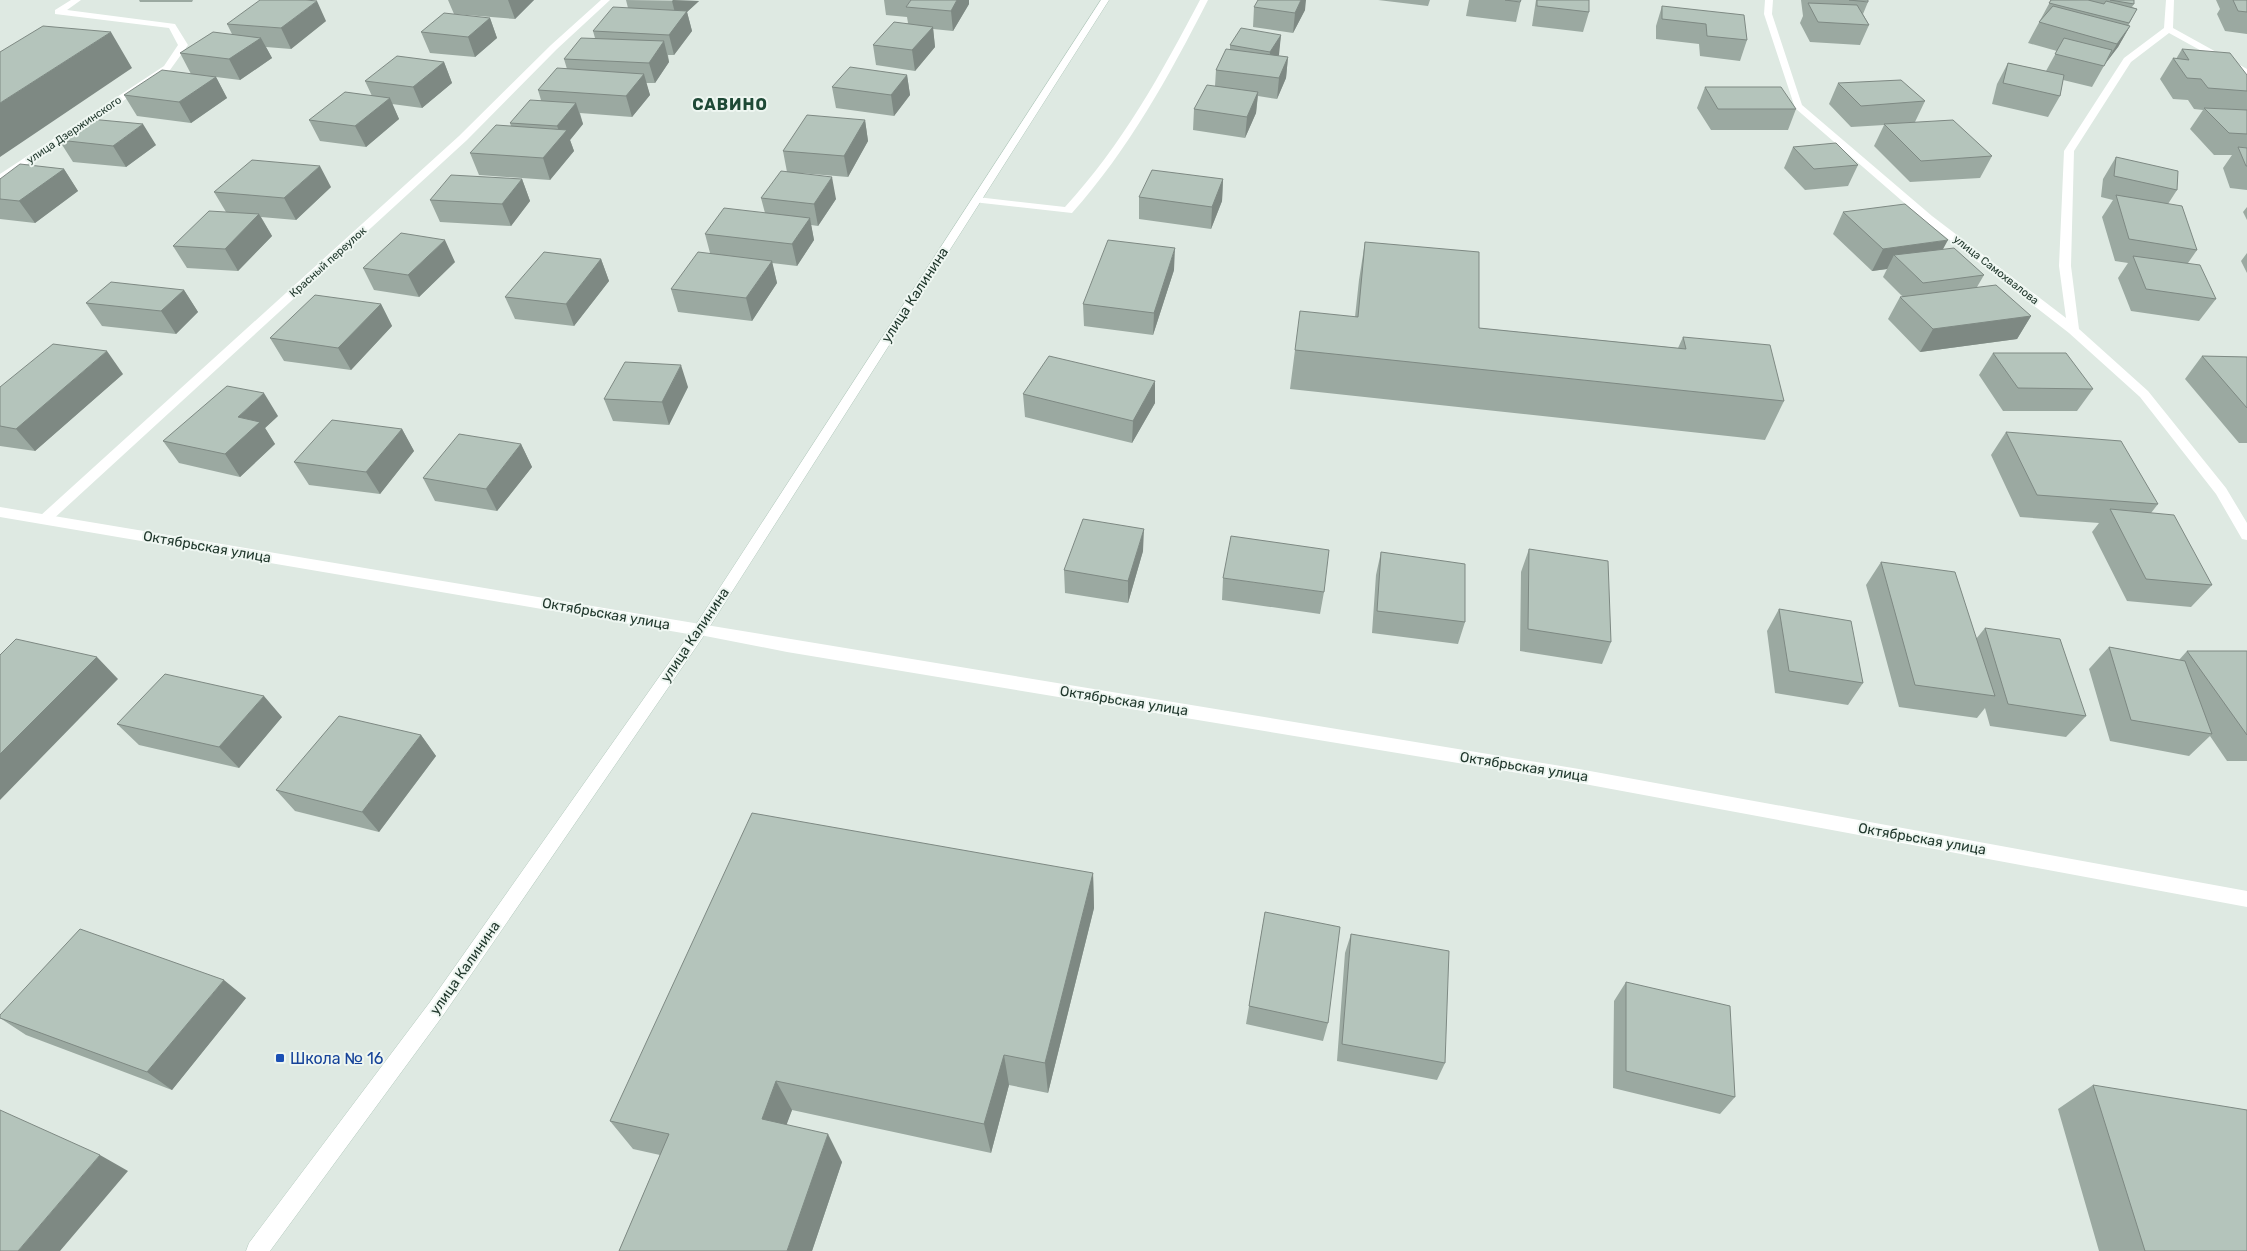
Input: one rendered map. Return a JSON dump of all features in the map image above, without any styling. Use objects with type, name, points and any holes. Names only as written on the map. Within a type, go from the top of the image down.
[{"type":"street","name":"улица Дзержинского","points":[[0,179],[168,68],[183,45],[172,26],[58,12],[77,0]]},
{"type":"street","name":"Красный переулок","points":[[44,520],[463,138],[554,47],[606,0]]},
{"type":"street","name":"улица Калинина","points":[[256,1251],[437,1008],[700,630],[1105,0]]},
{"type":"street","points":[[977,200],[1068,211],[1095,183],[1151,103],[1204,0]]},
{"type":"street","name":"улица Самохвалова","points":[[1769,0],[1768,14],[1798,106],[1928,218],[2073,330],[2144,394],[2221,491],[2247,535]]},
{"type":"street","points":[[2073,330],[2065,266],[2069,151],[2126,60],[2168,29],[2170,0]]},
{"type":"street","points":[[2168,29],[2233,63],[2247,73]]},
{"type":"street","name":"Октябрьская улица","points":[[0,512],[787,646],[1579,776],[2247,899]]},
{"type":"building","points":[[260,0],[317,1],[281,28],[227,24]]},
{"type":"building","points":[[911,0],[957,0],[951,11],[906,7]]},
{"type":"building","points":[[1258,0],[1301,0],[1295,13],[1254,7]]},
{"type":"building","points":[[1505,0],[1521,0],[1520,2]]},
{"type":"building","points":[[1537,0],[1589,0],[1589,12],[1537,6]]},
{"type":"building","points":[[1849,0],[1868,0],[1868,2]]},
{"type":"building","points":[[2051,0],[2088,0],[2104,4],[2106,1],[2137,9],[2129,23],[2049,3]]},
{"type":"building","points":[[2110,0],[2134,0],[2134,4]]},
{"type":"building","points":[[2233,0],[2247,0],[2247,12],[2238,11]]},
{"type":"building","points":[[1808,3],[1857,5],[1869,25],[1818,22]]},
{"type":"building","points":[[1662,6],[1744,15],[1747,40],[1707,36],[1706,24],[1662,19]]},
{"type":"building","points":[[2053,6],[2130,26],[2117,44],[2039,22]]},
{"type":"building","points":[[613,7],[687,11],[669,35],[593,31]]},
{"type":"building","points":[[444,13],[490,18],[468,37],[421,32]]},
{"type":"building","points":[[894,22],[933,27],[912,50],[873,45]]},
{"type":"building","points":[[43,26],[111,32],[0,103],[0,52]]},
{"type":"building","points":[[1241,28],[1281,35],[1270,52],[1230,45]]},
{"type":"building","points":[[213,32],[261,38],[229,59],[180,53]]},
{"type":"building","points":[[581,38],[664,41],[649,63],[564,59]]},
{"type":"building","points":[[2064,38],[2112,50],[2104,66],[2055,54]]},
{"type":"building","points":[[1226,49],[1288,57],[1279,78],[1216,70]]},
{"type":"building","points":[[2182,49],[2230,53],[2247,75],[2247,91],[2208,88],[2201,79],[2187,78],[2173,58],[2189,60]]},
{"type":"building","points":[[397,56],[444,62],[413,87],[365,81]]},
{"type":"building","points":[[2008,63],[2064,75],[2060,96],[2003,83]]},
{"type":"building","points":[[850,67],[907,75],[891,95],[832,87]]},
{"type":"building","points":[[557,68],[644,74],[626,96],[538,90]]},
{"type":"building","points":[[162,70],[216,77],[179,102],[124,95]]},
{"type":"building","points":[[1901,80],[1925,101],[1861,106],[1838,83]]},
{"type":"building","points":[[1207,85],[1258,92],[1247,117],[1194,109]]},
{"type":"building","points":[[1705,87],[1781,87],[1796,109],[1718,109]]},
{"type":"building","points":[[345,92],[390,98],[355,126],[309,120]]},
{"type":"building","points":[[530,100],[576,103],[557,126],[510,123]]},
{"type":"building","points":[[2204,108],[2247,110],[2247,134],[2229,133]]},
{"type":"building","points":[[807,115],[865,120],[844,156],[783,151]]},
{"type":"building","points":[[90,119],[143,124],[113,146],[59,140]]},
{"type":"building","points":[[1953,120],[1992,156],[1921,161],[1884,124]]},
{"type":"building","points":[[496,125],[567,130],[543,158],[470,153]]},
{"type":"building","points":[[1836,143],[1858,165],[1814,169],[1793,147]]},
{"type":"building","points":[[2238,147],[2247,148],[2247,166],[2246,166]]},
{"type":"building","points":[[2116,157],[2178,171],[2177,190],[2114,176]]},
{"type":"building","points":[[252,160],[320,166],[284,198],[214,192]]},
{"type":"building","points":[[20,164],[64,169],[19,201],[0,199],[0,179]]},
{"type":"building","points":[[1152,170],[1223,179],[1212,207],[1139,197]]},
{"type":"building","points":[[781,171],[832,177],[814,204],[761,198]]},
{"type":"building","points":[[451,175],[522,179],[502,204],[430,200]]},
{"type":"building","points":[[2116,195],[2182,206],[2197,250],[2129,239]]},
{"type":"building","points":[[1905,204],[1948,240],[1883,249],[1843,212]]},
{"type":"building","points":[[724,208],[810,218],[792,244],[705,234]]},
{"type":"building","points":[[209,211],[259,214],[225,249],[173,246]]},
{"type":"building","points":[[401,233],[445,240],[408,275],[363,268]]},
{"type":"building","points":[[1108,240],[1175,248],[1154,313],[1083,304]]},
{"type":"building","points":[[1365,242],[1479,252],[1479,328],[1686,349],[1683,337],[1770,345],[1784,401],[1295,350],[1300,311],[1358,317]]},
{"type":"building","points":[[1954,248],[1984,275],[1923,283],[1894,255]]},
{"type":"building","points":[[544,252],[601,259],[566,304],[505,297]]},
{"type":"building","points":[[698,252],[772,261],[746,298],[671,289]]},
{"type":"building","points":[[2133,256],[2200,265],[2216,299],[2146,289]]},
{"type":"building","points":[[111,282],[184,290],[161,311],[86,303]]},
{"type":"building","points":[[1996,285],[2031,316],[1933,329],[1900,297]]},
{"type":"building","points":[[315,295],[381,304],[338,348],[270,338]]},
{"type":"building","points":[[53,344],[107,351],[16,429],[0,426],[0,387]]},
{"type":"building","points":[[1993,353],[2066,353],[2093,389],[2018,388]]},
{"type":"building","points":[[1049,356],[1155,381],[1133,421],[1023,394]]},
{"type":"building","points":[[2202,356],[2247,357],[2247,408]]},
{"type":"building","points":[[625,362],[681,365],[662,402],[604,399]]},
{"type":"building","points":[[227,386],[264,393],[238,417],[260,422],[225,454],[163,441]]},
{"type":"building","points":[[332,420],[402,429],[366,472],[294,462]]},
{"type":"building","points":[[2006,432],[2121,441],[2158,504],[2037,495]]},
{"type":"building","points":[[459,434],[521,444],[486,489],[423,478]]},
{"type":"building","points":[[2110,509],[2174,515],[2212,585],[2146,579]]},
{"type":"building","points":[[1083,519],[1144,529],[1128,581],[1064,570]]},
{"type":"building","points":[[1231,536],[1329,550],[1324,592],[1223,578]]},
{"type":"building","points":[[1529,549],[1608,561],[1611,642],[1528,629]]},
{"type":"building","points":[[1381,552],[1465,564],[1465,622],[1377,611]]},
{"type":"building","points":[[1881,562],[1955,572],[1995,696],[1915,685]]},
{"type":"building","points":[[1779,609],[1851,621],[1863,683],[1789,671]]},
{"type":"building","points":[[1985,628],[2060,639],[2086,716],[2008,704]]},
{"type":"building","points":[[16,639],[97,657],[0,754],[0,655]]},
{"type":"building","points":[[2109,647],[2185,661],[2212,734],[2131,720]]},
{"type":"building","points":[[2187,651],[2247,651],[2247,735]]},
{"type":"building","points":[[165,674],[264,696],[219,747],[117,724]]},
{"type":"building","points":[[339,716],[421,735],[362,812],[276,790]]},
{"type":"building","points":[[752,813],[1093,873],[1045,1063],[1004,1055],[984,1124],[776,1081],[762,1119],[828,1134],[787,1251],[619,1251],[669,1134],[610,1121]]},
{"type":"building","points":[[1265,912],[1340,927],[1328,1023],[1249,1006]]},
{"type":"building","points":[[80,929],[224,980],[147,1072],[0,1018],[0,1015]]},
{"type":"building","points":[[1351,934],[1449,951],[1445,1063],[1342,1044]]},
{"type":"building","points":[[1626,982],[1730,1006],[1735,1097],[1626,1071]]},
{"type":"building","points":[[2093,1085],[2247,1110],[2247,1251],[2145,1251]]},
{"type":"building","points":[[0,1110],[100,1155],[18,1251],[0,1251]]},
{"type":"place","name":"Школа № 16","points":[[280,1058]]},
{"type":"district","name":"САВИНО","points":[[730,104]]}]
